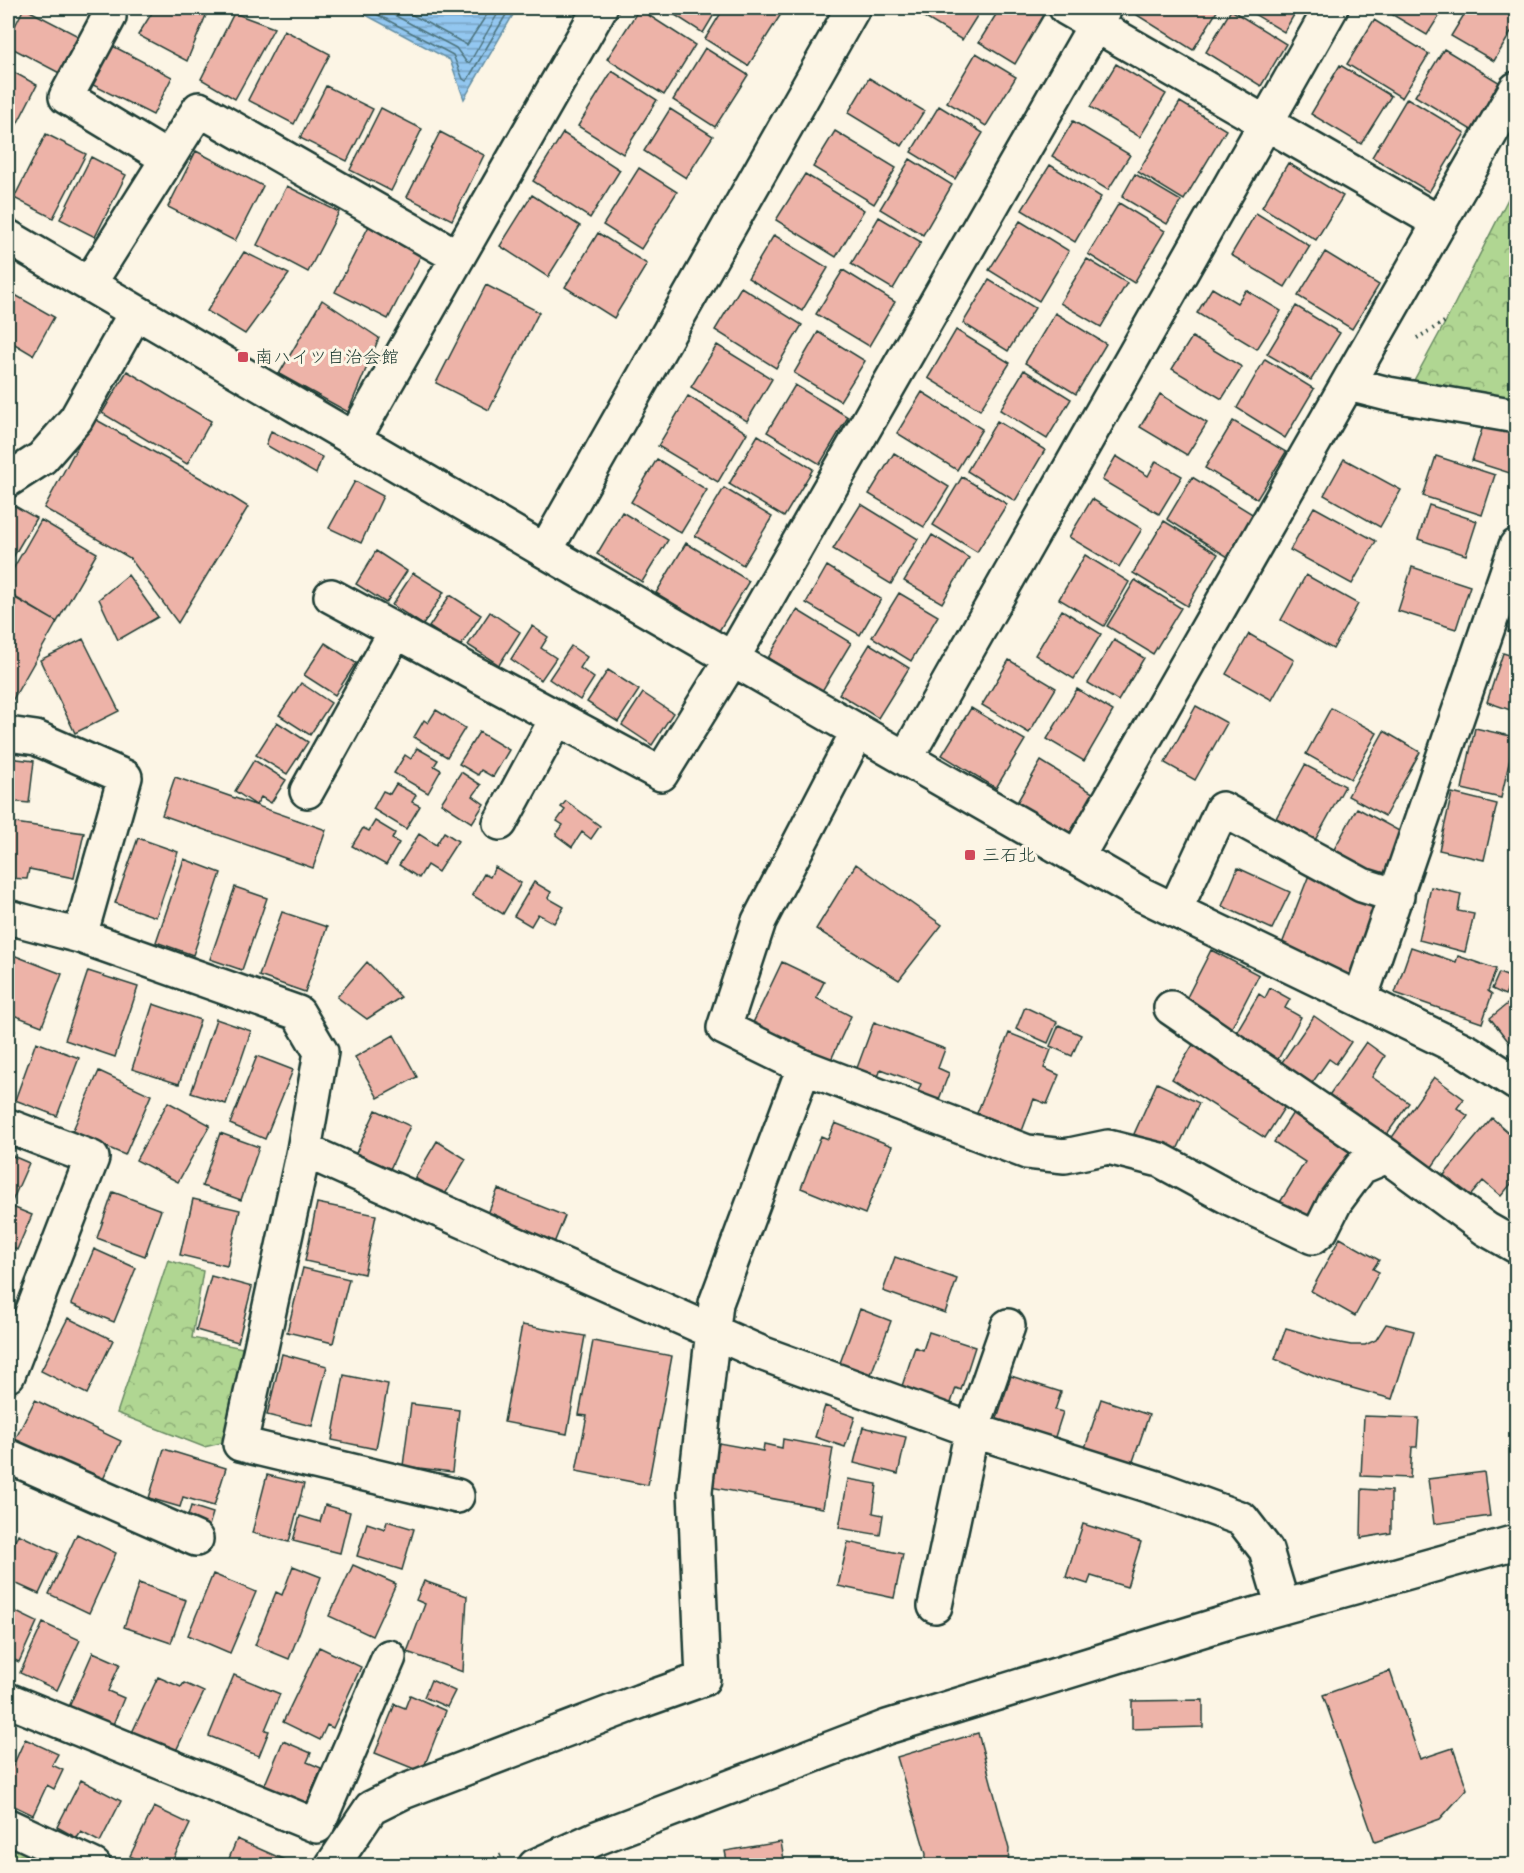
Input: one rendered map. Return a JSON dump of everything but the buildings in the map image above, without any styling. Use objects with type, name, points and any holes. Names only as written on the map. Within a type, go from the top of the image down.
[{"type":"street","points":[[354,440],[600,8]]},
{"type":"street","points":[[545,551],[853,8]]},
{"type":"street","points":[[1066,8],[1100,16],[1266,123],[1440,223]]},
{"type":"street","points":[[906,759],[1331,8]]},
{"type":"street","points":[[109,16],[66,97],[167,158]]},
{"type":"street","points":[[331,596],[662,774],[732,659],[1100,16]]},
{"type":"street","points":[[1077,857],[1516,88]]},
{"type":"street","points":[[88,284],[199,109],[458,257]]},
{"type":"street","points":[[8,237],[545,551],[1141,894],[1468,1052],[1516,1083]]},
{"type":"street","points":[[8,480],[42,458],[76,419],[136,312]]},
{"type":"street","points":[[1349,384],[1388,394],[1516,416]]},
{"type":"street","points":[[1360,999],[1516,546]]},
{"type":"street","points":[[307,791],[396,631]]},
{"type":"street","points":[[500,823],[557,718]]},
{"type":"street","points":[[858,731],[759,921],[724,1028],[804,1067],[1027,1152],[1065,1156],[1108,1147],[1160,1160],[1230,1198],[1313,1237],[1321,1230],[1335,1202],[1361,1167],[1387,1156]]},
{"type":"street","points":[[8,734],[36,738],[125,777],[80,936]]},
{"type":"street","points":[[1175,910],[1221,809],[1362,885],[1397,896]]},
{"type":"street","points":[[8,917],[80,936],[298,1013],[321,1052],[304,1150],[240,1444],[457,1496]]},
{"type":"street","points":[[1171,1008],[1387,1156],[1486,1229],[1516,1246]]},
{"type":"street","points":[[332,1866],[371,1808],[403,1792],[703,1679],[695,1491],[716,1303],[804,1067]]},
{"type":"street","points":[[8,1126],[92,1158],[8,1374]]},
{"type":"street","points":[[304,1150],[761,1353],[972,1430],[1160,1489],[1242,1519],[1266,1550],[1283,1607]]},
{"type":"street","points":[[934,1606],[972,1430],[1008,1326]]},
{"type":"street","points":[[8,1456],[196,1539]]},
{"type":"street","points":[[535,1866],[597,1838],[887,1728],[1216,1625],[1516,1542]]},
{"type":"street","points":[[8,1700],[316,1826],[389,1657]]},
{"type":"street","points":[[8,1826],[94,1866]]},
{"type":"green space","points":[[1516,183],[1516,413],[1405,397],[1446,321]]},
{"type":"green space","points":[[168,1260],[203,1271],[192,1338],[253,1350],[230,1441],[204,1447],[117,1413]]},
{"type":"green space","points":[[8,1839],[71,1865],[8,1865]]},
{"type":"water","points":[[353,8],[517,8],[464,99],[450,60]]},
{"type":"place","name":"南ハイツ自治会館","points":[[243,357]]},
{"type":"place","name":"三石北","points":[[970,855]]}]
